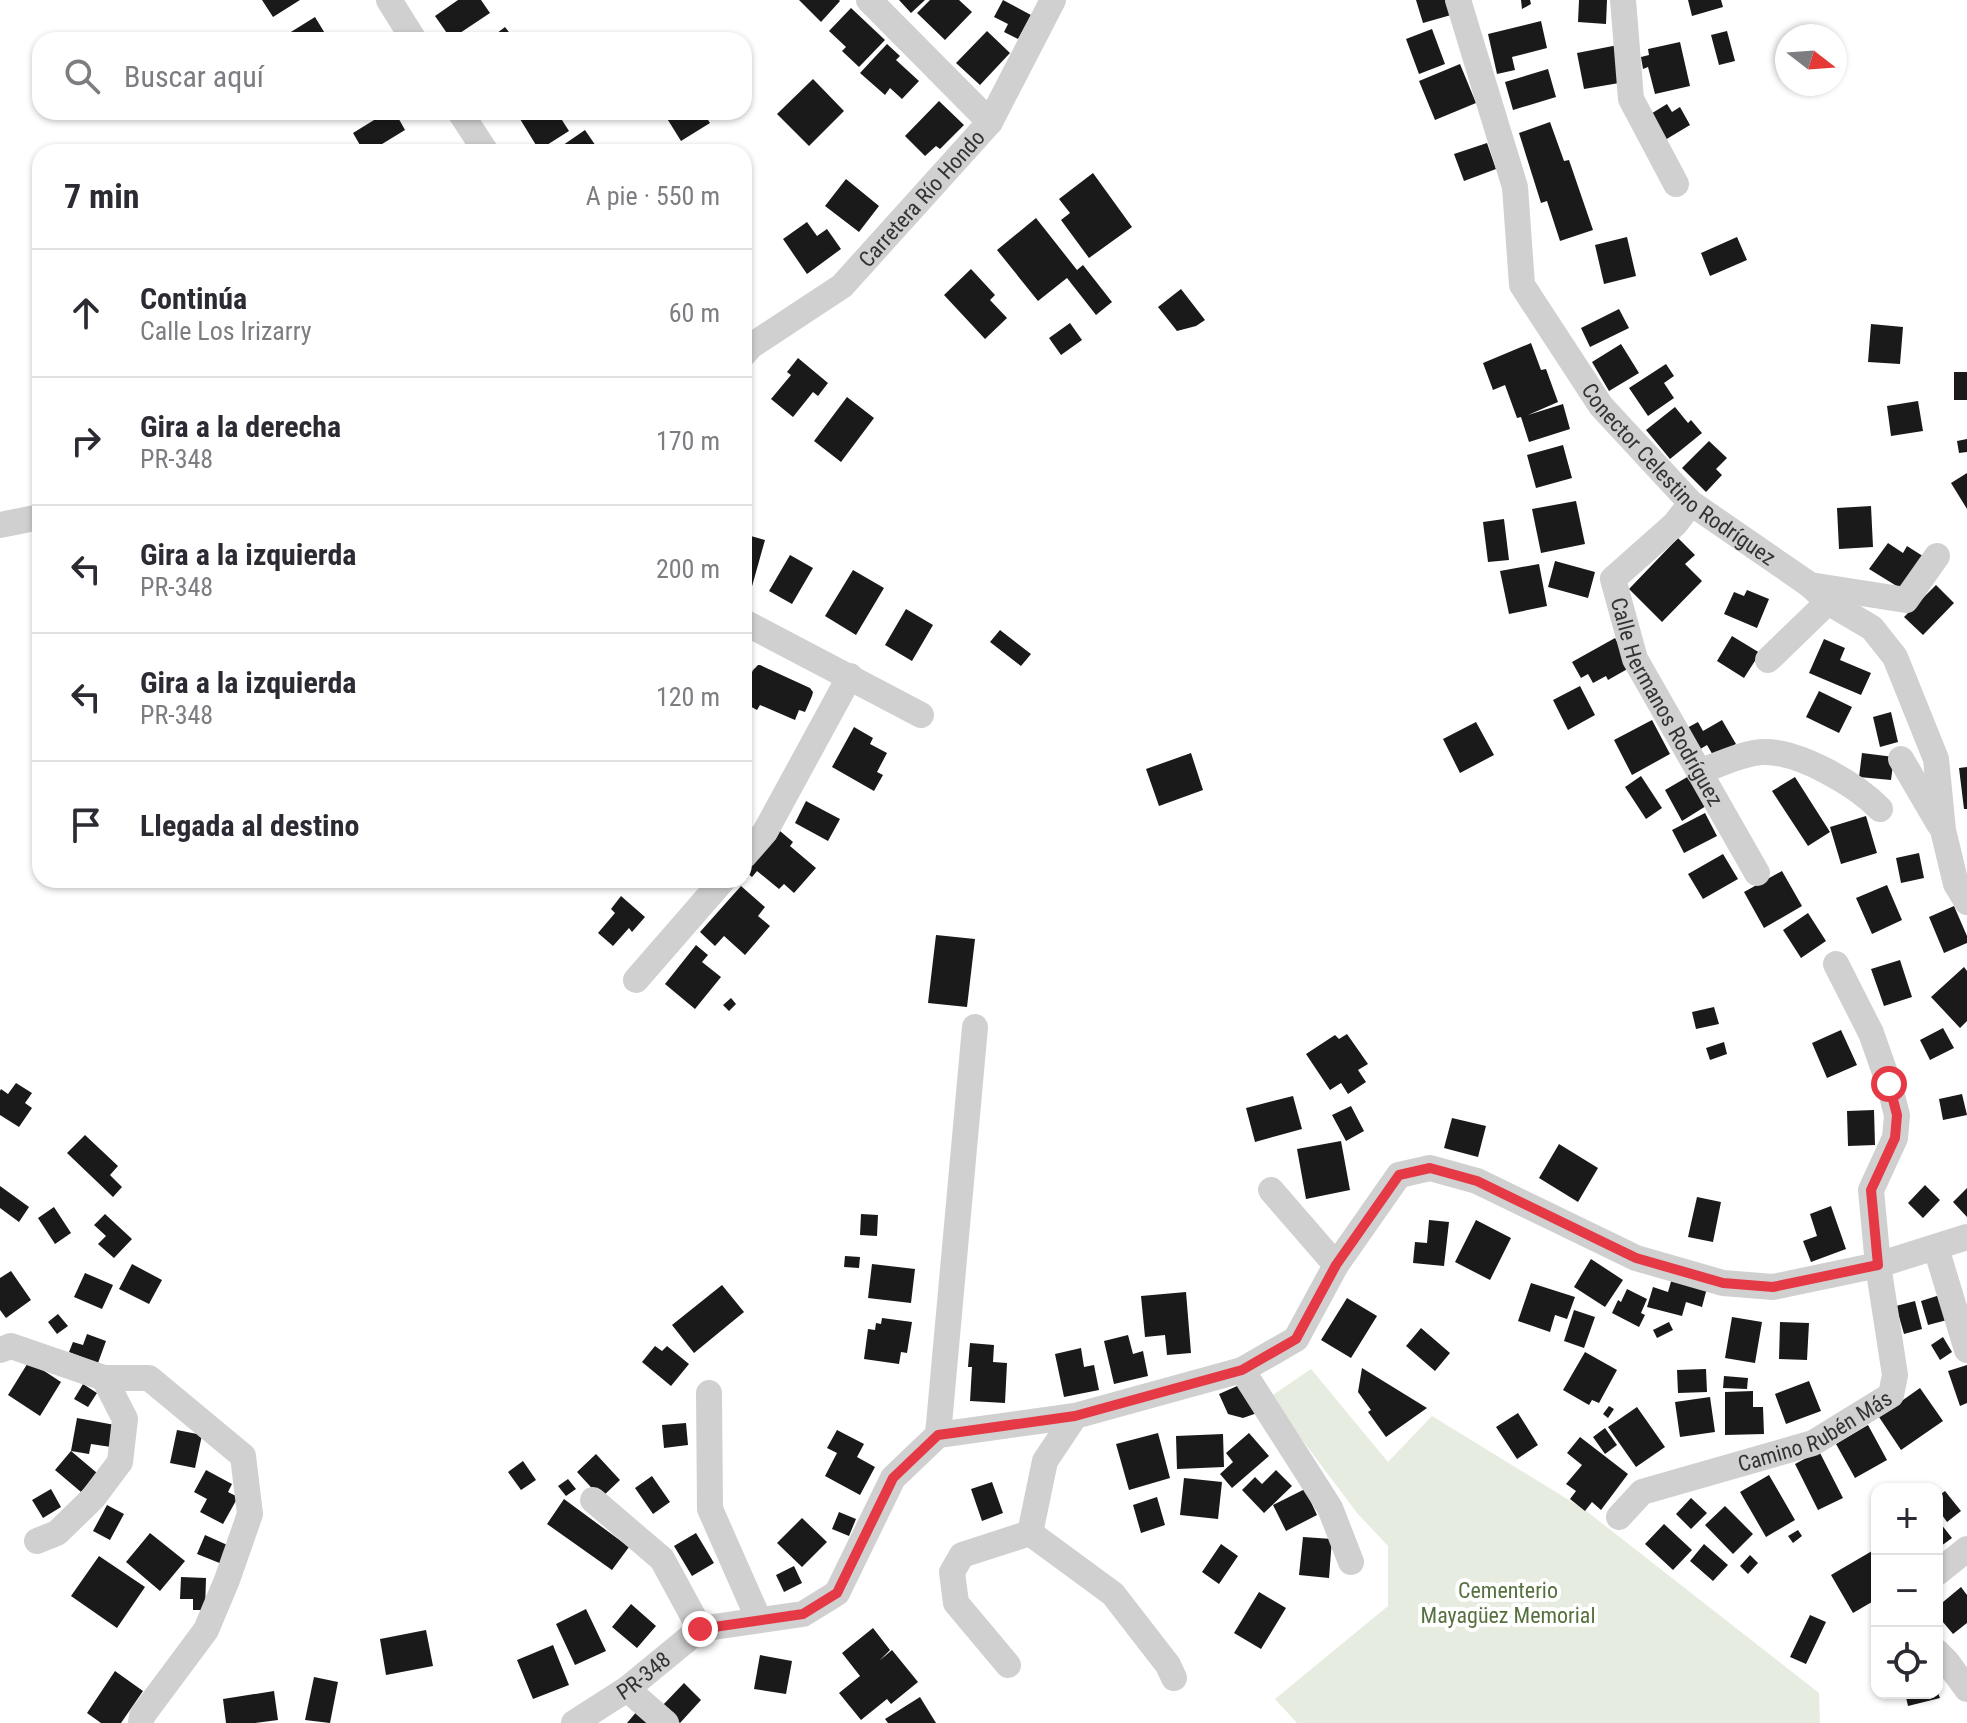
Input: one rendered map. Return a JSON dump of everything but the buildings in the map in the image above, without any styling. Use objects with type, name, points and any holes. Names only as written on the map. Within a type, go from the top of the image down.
[{"type":"street","points":[[389,0],[409,32]]},
{"type":"street","points":[[869,0],[990,122]]},
{"type":"street","name":"Carretera Río Hondo","points":[[752,345],[842,286],[990,122],[1053,0]]},
{"type":"street","name":"Conector Celestino Rodríguez","points":[[1458,0],[1515,187],[1522,285],[1601,406],[1691,503],[1872,628],[1895,657],[1936,759],[1943,830],[1956,884],[1967,902]]},
{"type":"street","points":[[1623,0],[1631,99],[1676,184]]},
{"type":"street","points":[[465,120],[481,144]]},
{"type":"street","name":"Calle Hermanos Rodríguez","points":[[1691,503],[1675,524],[1613,579],[1635,659],[1757,873]]},
{"type":"street","points":[[0,525],[32,519]]},
{"type":"street","points":[[1768,660],[1819,594],[1906,600],[1937,556]]},
{"type":"street","points":[[752,626],[921,715]]},
{"type":"street","points":[[752,847],[765,832],[850,676]]},
{"type":"street","points":[[1699,772],[1764,752],[1804,760],[1871,800],[1880,809]]},
{"type":"street","points":[[1901,759],[1943,830]]},
{"type":"street","points":[[636,980],[716,888]]},
{"type":"street","points":[[1836,964],[1871,1033],[1897,1115],[1895,1138],[1871,1190],[1878,1265]]},
{"type":"street","points":[[938,1435],[975,1027]]},
{"type":"street","points":[[593,1500],[662,1559],[700,1629],[803,1614],[837,1593],[893,1478],[938,1435],[1075,1416],[1242,1370],[1296,1339],[1336,1265],[1399,1175],[1430,1168],[1477,1181],[1636,1258],[1723,1283],[1773,1287],[1878,1265],[1967,1237]]},
{"type":"street","points":[[1271,1190],[1336,1265]]},
{"type":"street","points":[[1936,1248],[1967,1350]]},
{"type":"street","name":"Camino Rubén Más","points":[[1619,1517],[1642,1492],[1813,1443],[1891,1395],[1895,1375],[1878,1265]]},
{"type":"street","points":[[0,1350],[11,1346],[104,1378],[149,1378],[243,1456],[250,1514],[227,1580],[206,1630],[142,1716],[141,1723]]},
{"type":"street","points":[[1242,1370],[1330,1508],[1351,1562]]},
{"type":"street","points":[[37,1541],[57,1533],[93,1498],[120,1462],[125,1419],[104,1378]]},
{"type":"street","points":[[709,1393],[710,1509],[759,1620]]},
{"type":"street","points":[[1030,1533],[1045,1461],[1075,1416]]},
{"type":"street","points":[[1008,1665],[956,1603],[952,1572],[962,1555],[1030,1533]]},
{"type":"street","points":[[1030,1533],[1113,1594],[1168,1665],[1174,1678]]},
{"type":"street","points":[[1943,1568],[1967,1549]]},
{"type":"street","name":"PR-348","points":[[574,1723],[627,1689],[700,1629]]},
{"type":"street","points":[[1943,1658],[1967,1689]]},
{"type":"street","points":[[627,1689],[666,1723]]},
{"type":"green space","name":"Cementerio Mayagüez Memorial","points":[[1311,1369],[1388,1462],[1432,1416],[1585,1510],[1819,1693],[1820,1723],[1297,1723],[1275,1699],[1388,1606],[1388,1546],[1357,1513],[1270,1397]]},
{"type":"route","points":[[700,1629],[803,1614],[837,1593],[893,1478],[938,1435],[1075,1416],[1242,1370],[1296,1339],[1336,1265],[1399,1175],[1430,1168],[1477,1181],[1636,1258],[1723,1283],[1773,1287],[1878,1265],[1871,1190],[1895,1138],[1897,1115],[1889,1084]]}]
